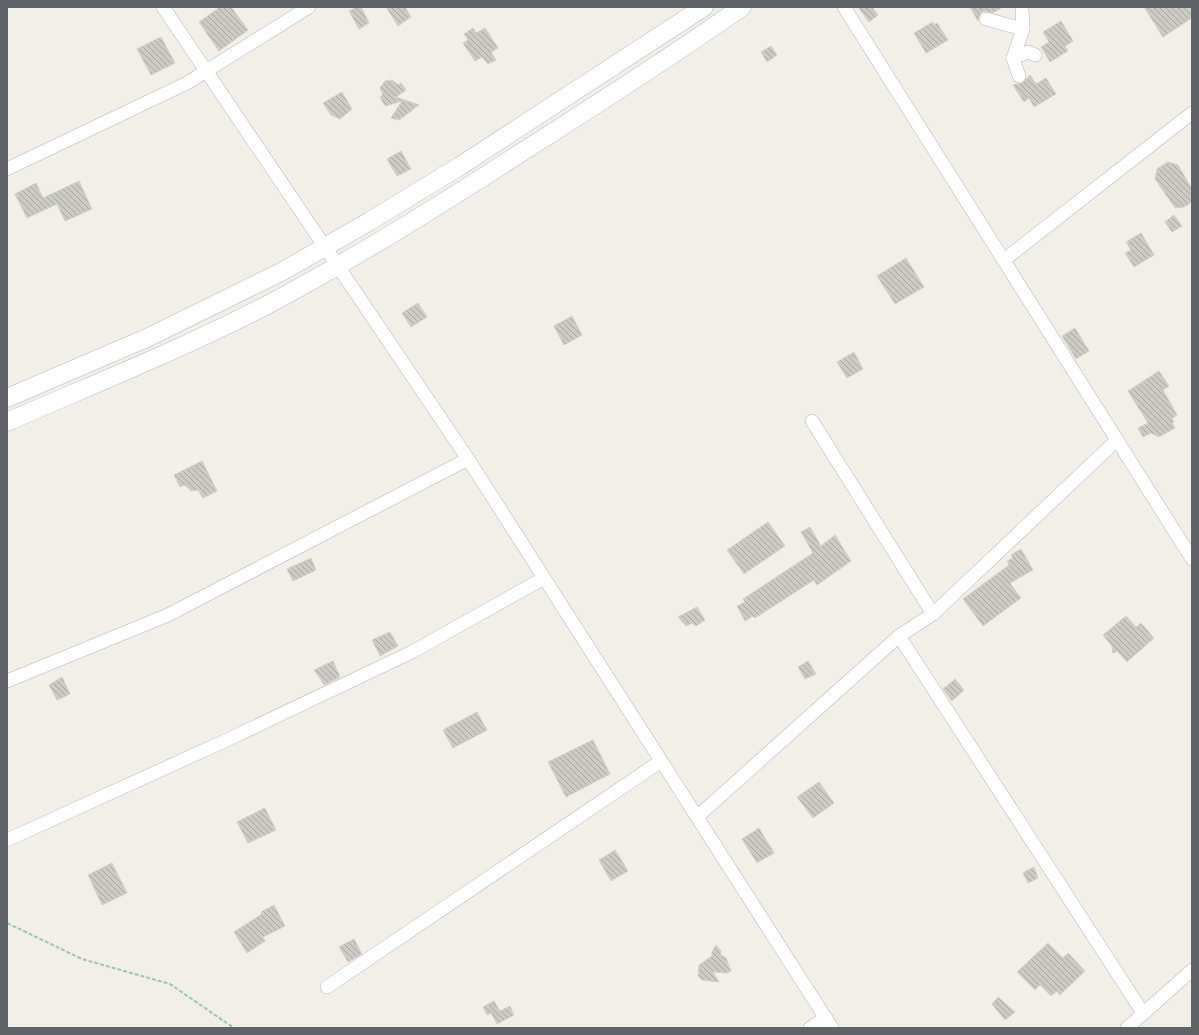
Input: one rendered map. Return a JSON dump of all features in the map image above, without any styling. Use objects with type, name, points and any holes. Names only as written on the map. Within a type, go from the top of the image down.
[{"type":"main road","points":[[7,398],[194,316],[326,247],[460,166],[704,7]]},
{"type":"main road","points":[[7,422],[196,340],[265,306],[338,266],[476,182],[664,61],[742,7]]},
{"type":"street","points":[[163,7],[468,458],[829,1023],[810,1028]]},
{"type":"street","points":[[7,169],[187,83],[309,7]]},
{"type":"street","points":[[844,7],[1192,559]]},
{"type":"street","points":[[1019,76],[1013,58],[1023,29],[1022,7]]},
{"type":"street","points":[[986,19],[1023,29]]},
{"type":"street","points":[[1013,58],[1028,52],[1035,55]]},
{"type":"street","points":[[1004,260],[1192,114]]},
{"type":"street","points":[[812,421],[933,614]]},
{"type":"street","points":[[697,817],[899,636],[933,614],[1117,440]]},
{"type":"street","points":[[7,681],[168,615],[468,458]]},
{"type":"street","points":[[7,840],[230,739],[412,652],[544,578]]},
{"type":"street","points":[[899,636],[1143,1014]]},
{"type":"street","points":[[327,987],[661,761]]},
{"type":"street","points":[[1127,1028],[1192,970]]},
{"type":"path","points":[[7,923],[82,959],[170,984],[234,1028]]},
{"type":"building","points":[[220,7],[231,7],[248,30],[219,51],[199,22]]},
{"type":"building","points":[[357,7],[361,7],[369,23],[359,29],[349,11]]},
{"type":"building","points":[[386,7],[405,7],[411,17],[398,26]]},
{"type":"building","points":[[858,7],[872,7],[878,15],[869,22]]},
{"type":"building","points":[[970,7],[1003,7],[993,13],[984,11],[981,13],[978,21]]},
{"type":"building","points":[[1144,7],[1189,7],[1192,11],[1192,18],[1163,37]]},
{"type":"building","points":[[1061,21],[1073,41],[1065,46],[1068,51],[1050,62],[1041,47],[1049,42],[1043,32]]},
{"type":"building","points":[[933,22],[934,25],[937,23],[948,40],[926,53],[914,33]]},
{"type":"building","points":[[473,28],[476,33],[485,28],[498,48],[491,52],[496,60],[488,64],[482,57],[475,61],[463,43],[468,40],[464,34]]},
{"type":"building","points":[[161,37],[175,63],[151,75],[137,49]]},
{"type":"building","points":[[771,46],[777,55],[767,62],[761,52]]},
{"type":"building","points":[[1030,75],[1036,84],[1046,78],[1056,94],[1034,107],[1029,98],[1024,102],[1013,85],[1022,83]]},
{"type":"building","points":[[392,80],[398,85],[401,83],[406,90],[396,97],[419,105],[399,120],[391,118],[402,101],[385,106],[380,97],[383,95],[380,88],[385,81]]},
{"type":"building","points":[[342,92],[352,109],[340,119],[331,115],[323,103]]},
{"type":"building","points":[[401,151],[411,169],[397,176],[387,159]]},
{"type":"building","points":[[1168,162],[1178,165],[1192,189],[1192,202],[1184,207],[1175,208],[1155,179],[1157,169]]},
{"type":"building","points":[[79,181],[92,209],[65,221],[57,204],[27,218],[15,194],[36,183],[43,198]]},
{"type":"building","points":[[1174,215],[1182,226],[1172,232],[1165,222]]},
{"type":"building","points":[[1141,233],[1154,255],[1134,267],[1125,253],[1131,250],[1126,242]]},
{"type":"building","points":[[906,258],[924,287],[895,304],[877,276]]},
{"type":"building","points":[[418,303],[427,317],[411,327],[402,313]]},
{"type":"building","points":[[572,316],[582,335],[564,345],[554,326]]},
{"type":"building","points":[[1075,328],[1089,351],[1076,359],[1062,336]]},
{"type":"building","points":[[854,352],[863,369],[847,378],[837,362]]},
{"type":"building","points":[[1159,371],[1169,386],[1163,390],[1177,415],[1172,418],[1174,422],[1172,423],[1175,428],[1159,437],[1151,433],[1143,437],[1138,428],[1148,423],[1128,391]]},
{"type":"building","points":[[202,461],[217,491],[203,498],[198,490],[191,491],[185,485],[180,487],[174,475]]},
{"type":"building","points":[[768,522],[785,546],[744,574],[727,550]]},
{"type":"building","points":[[810,527],[821,546],[835,535],[851,561],[817,585],[814,580],[755,618],[753,616],[745,621],[737,606],[745,602],[743,599],[813,553],[801,532]]},
{"type":"building","points":[[1021,549],[1033,570],[1010,583],[1021,598],[983,626],[963,599],[1009,565],[1007,561],[1013,558],[1011,555]]},
{"type":"building","points":[[311,558],[316,570],[293,581],[287,569]]},
{"type":"building","points":[[697,607],[705,620],[696,626],[692,623],[686,626],[678,617]]},
{"type":"building","points":[[1126,616],[1136,627],[1141,623],[1154,638],[1127,662],[1117,651],[1113,653],[1112,646],[1103,635]]},
{"type":"building","points":[[390,632],[398,646],[380,656],[372,640]]},
{"type":"building","points":[[333,661],[340,677],[324,685],[314,670]]},
{"type":"building","points":[[808,661],[816,674],[805,679],[798,667]]},
{"type":"building","points":[[62,677],[70,694],[57,700],[49,685]]},
{"type":"building","points":[[955,679],[964,690],[952,701],[943,689]]},
{"type":"building","points":[[477,712],[487,730],[453,748],[443,730]]},
{"type":"building","points":[[593,740],[610,774],[566,797],[548,762]]},
{"type":"building","points":[[819,782],[834,803],[813,818],[797,797]]},
{"type":"building","points":[[265,808],[276,830],[248,843],[237,822]]},
{"type":"building","points":[[759,828],[774,853],[757,863],[742,839]]},
{"type":"building","points":[[615,850],[628,871],[611,881],[599,860]]},
{"type":"building","points":[[112,863],[127,893],[102,905],[88,875]]},
{"type":"building","points":[[1034,867],[1038,878],[1028,883],[1023,873]]},
{"type":"building","points":[[274,905],[285,926],[263,937],[265,941],[247,953],[234,932],[262,914],[261,912]]},
{"type":"building","points":[[354,939],[362,954],[348,962],[339,947]]},
{"type":"building","points":[[1048,943],[1063,958],[1068,953],[1085,971],[1060,995],[1057,991],[1051,996],[1040,985],[1035,990],[1017,972]]},
{"type":"building","points":[[716,945],[721,951],[721,955],[726,958],[731,971],[728,973],[713,972],[719,982],[702,980],[698,976],[699,965],[712,956],[712,952]]},
{"type":"building","points":[[998,997],[1015,1012],[1005,1020],[992,1004]]},
{"type":"building","points":[[494,1001],[500,1011],[510,1006],[514,1015],[497,1024],[491,1013],[487,1015],[483,1007]]}]
